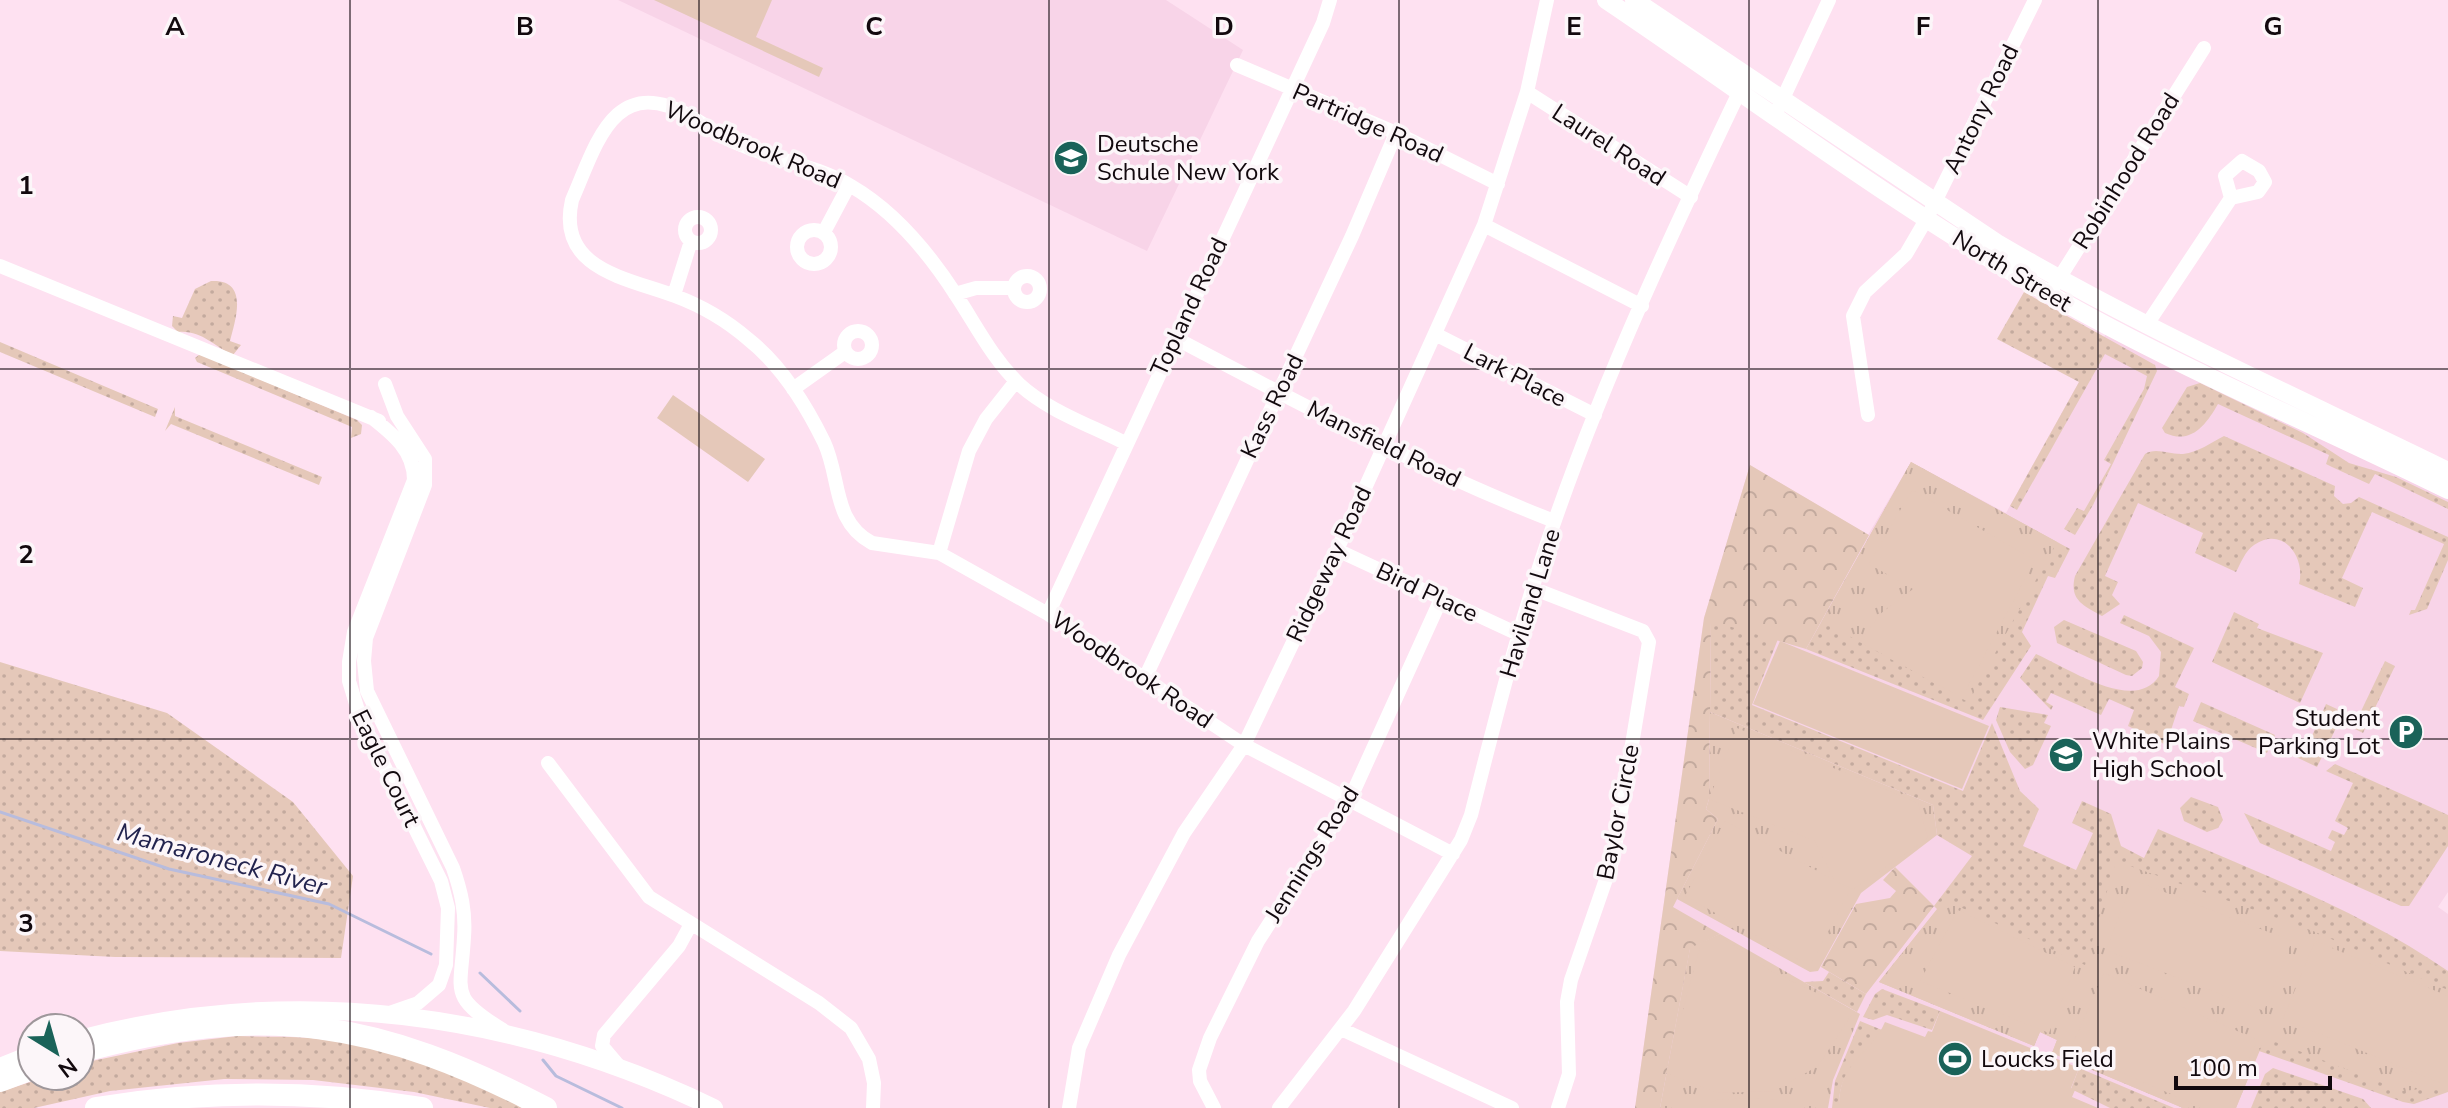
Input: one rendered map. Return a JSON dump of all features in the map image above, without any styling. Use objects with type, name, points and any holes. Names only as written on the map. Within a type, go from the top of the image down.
[{"type":"highway","points":[[96,1048],[220,1026],[316,1027],[370,1036],[425,1051],[546,1108]]},
{"type":"highway","points":[[96,1108],[191,1097],[274,1094],[422,1108]]},
{"type":"main road","name":"North Street","points":[[1606,0],[1744,82]]},
{"type":"main road","name":"North Street","points":[[1634,0],[1779,107],[1931,210],[2168,357],[2448,490]]},
{"type":"main road","name":"North Street","points":[[2054,287],[2146,326],[2448,471]]},
{"type":"main road","points":[[96,1035],[217,1013],[309,1009],[389,1013],[507,1032],[575,1051],[619,1066],[714,1108]]},
{"type":"street","name":"Topland Road","points":[[1048,614],[1330,0]]},
{"type":"street","name":"Ridgeway Road","points":[[1069,1108],[1079,1048],[1119,955],[1184,833],[1244,745],[1337,550],[1484,225],[1527,92],[1547,0]]},
{"type":"street","points":[[1779,107],[1829,0]]},
{"type":"street","name":"Antony Road","points":[[1868,415],[1853,316],[1865,292],[1906,254],[2035,0]]},
{"type":"street","name":"Robinhood Road","points":[[2054,287],[2204,48]]},
{"type":"street","name":"Partridge Road","points":[[1237,65],[1396,133],[1498,184]]},
{"type":"street","name":"Haviland Lane","points":[[1279,1108],[1341,1029],[1453,854],[1471,815],[1518,634],[1554,521],[1642,306],[1744,82]]},
{"type":"street","name":"Laurel Road","points":[[1527,92],[1691,197]]},
{"type":"street","name":"Woodbrook Road","points":[[1125,443],[1059,410],[1016,381],[986,345],[955,294],[900,225],[849,185],[736,143],[689,115],[660,104],[625,108],[606,124],[572,200],[570,226],[589,263],[604,272],[674,295],[720,316],[767,356],[793,389],[823,441],[834,465],[842,514],[855,530],[872,543],[939,553],[1048,614],[1244,745],[1348,802],[1453,854]]},
{"type":"street","name":"Kass Road","points":[[1145,678],[1396,133]]},
{"type":"street","points":[[824,232],[849,185]]},
{"type":"street","points":[[2146,326],[2231,198]]},
{"type":"street","points":[[1484,225],[1642,306]]},
{"type":"street","points":[[674,295],[691,241]]},
{"type":"street","name":"Eagle Court","points":[[0,266],[408,434]]},
{"type":"street","points":[[955,294],[976,288],[1013,288]]},
{"type":"street","name":"Lark Place","points":[[1435,334],[1595,415]]},
{"type":"street","name":"Mansfield Road","points":[[1175,338],[1489,496],[1554,521]]},
{"type":"street","points":[[793,389],[845,352]]},
{"type":"street","points":[[939,553],[969,451],[986,419],[1016,381]]},
{"type":"street","name":"Eagle Court","points":[[385,384],[408,434],[425,459],[425,485],[366,638],[366,682],[372,704],[453,868],[462,895],[464,939],[458,980],[461,994],[482,1017],[507,1032]]},
{"type":"street","name":"Eagle Court","points":[[371,417],[404,449],[414,467],[414,480],[354,632],[349,681],[360,717],[441,881],[449,922],[446,965],[439,985],[418,1003],[389,1013]]},
{"type":"street","name":"Bird Place","points":[[1337,550],[1518,634]]},
{"type":"street","name":"Baylor Circle","points":[[1532,588],[1643,631],[1649,642],[1613,859],[1571,980],[1567,1002],[1569,1074],[1558,1108]]},
{"type":"street","name":"Jennings Road","points":[[1214,1108],[1199,1070],[1210,1038],[1258,941],[1348,802],[1441,599]]},
{"type":"street","points":[[548,763],[649,897],[819,1003],[851,1028],[869,1059],[874,1083],[873,1108]]},
{"type":"street","points":[[575,1051],[589,1042],[691,924]]},
{"type":"street","points":[[619,1066],[602,1046],[604,1035],[679,946],[691,924]]},
{"type":"street","points":[[1341,1029],[1512,1108]]},
{"type":"shaded area","name":"Deutsche Schule New York","points":[[618,0],[1166,0],[1243,50],[1147,251]]},
{"type":"shaded area","name":"White Plains High School","points":[[2109,328],[2448,490],[2448,892],[2438,907],[2448,914],[2448,1108],[1635,1108],[1704,618],[1750,465],[1868,535],[1911,462],[2006,513]]},
{"type":"green space","points":[[654,0],[772,0],[756,37],[823,68],[819,77]]},
{"type":"green space","points":[[211,281],[231,286],[235,293],[237,311],[230,341],[241,345],[233,355],[201,336],[178,332],[172,326],[173,316],[182,318],[195,289]]},
{"type":"green space","points":[[2024,292],[2155,365],[2157,371],[2093,505],[2075,535],[2064,529],[2077,508],[2084,511],[2111,464],[2104,460],[2144,389],[2147,376],[2105,354],[2017,510],[2010,506],[2079,382],[1997,339]]},
{"type":"green space","points":[[0,342],[158,409],[155,417],[0,352]]},
{"type":"green space","points":[[200,354],[357,420],[362,425],[361,434],[351,438],[352,427],[197,362],[195,358]]},
{"type":"green space","points":[[2200,383],[2303,433],[2349,463],[2396,477],[2448,502],[2448,509],[2375,474],[2369,484],[2326,464],[2329,455],[2218,404],[2203,426],[2190,435],[2165,433],[2162,428],[2187,387]]},
{"type":"green space","points":[[673,395],[765,459],[748,482],[657,418]]},
{"type":"green space","points":[[175,407],[175,416],[322,477],[319,485],[171,424],[165,431]]},
{"type":"green space","points":[[2224,436],[2335,486],[2334,496],[2343,504],[2359,497],[2448,537],[2448,560],[2427,609],[2409,615],[2411,610],[2415,610],[2444,544],[2372,512],[2342,578],[2363,588],[2355,607],[2299,584],[2299,564],[2283,541],[2265,540],[2254,545],[2236,572],[2195,553],[2203,533],[2138,503],[2105,576],[2118,582],[2112,595],[2120,604],[2102,616],[2079,601],[2074,591],[2075,576],[2145,454],[2154,451],[2189,453]]},
{"type":"green space","points":[[1911,462],[2070,549],[2055,578],[2048,576],[2022,632],[2031,646],[1983,720],[1806,649]]},
{"type":"green space","points":[[1911,462],[2057,542],[1968,702],[1822,621]]},
{"type":"green space","points":[[1750,465],[1869,535],[1806,649],[1711,621],[1709,799],[1706,809],[1718,819],[1673,907],[1720,934],[1690,949],[1660,1108],[1635,1108],[1704,618]]},
{"type":"green space","points":[[1912,490],[2035,560],[1966,690],[1955,694],[1860,642],[1880,614],[1913,589],[1869,564]]},
{"type":"green space","points":[[2234,612],[2259,624],[2257,628],[2323,653],[2300,703],[2212,662]]},
{"type":"green space","points":[[2124,615],[2194,648],[2175,687],[2189,694],[2184,707],[2179,706],[2166,745],[2128,726],[2134,710],[2109,699],[2101,715],[2051,693],[2046,702],[2053,706],[2051,710],[2020,678],[2036,654],[2100,684],[2134,691],[2148,687],[2159,676],[2161,652],[2149,636],[2120,623]]},
{"type":"green space","points":[[1711,620],[1778,639],[1752,705],[1963,791],[1992,723],[2020,791],[2039,809],[2023,846],[2076,870],[2093,833],[2072,823],[2082,801],[2111,814],[2121,846],[2144,858],[2158,829],[2307,893],[2414,949],[2448,971],[2448,1092],[2414,1104],[2403,1102],[2259,1051],[2236,1108],[2183,1108],[2052,1053],[2057,1040],[2040,1032],[2034,1046],[1879,982],[1937,909],[1934,906],[1972,856],[1937,835],[1933,805],[1710,712]]},
{"type":"green space","points":[[2064,620],[2136,651],[2143,662],[2142,668],[2132,676],[2126,675],[2057,643],[2054,627]]},
{"type":"green space","points":[[1780,641],[1989,726],[1962,789],[1753,704]]},
{"type":"green space","points":[[2385,661],[2395,666],[2363,733],[2353,728]]},
{"type":"green space","points":[[0,662],[167,713],[293,802],[353,876],[341,958],[115,957],[0,951]]},
{"type":"green space","points":[[2201,702],[2275,735],[2267,753],[2193,721]]},
{"type":"green space","points":[[2326,704],[2337,709],[2341,718],[2317,767],[2294,756],[2301,742],[2308,745]]},
{"type":"green space","points":[[2000,707],[2048,715],[2044,723],[2051,726],[2033,765],[2025,769],[2010,752],[1996,720]]},
{"type":"green space","points":[[1710,712],[1933,805],[1937,835],[1861,893],[1818,971],[1810,972],[1677,899],[1718,819],[1706,809],[1709,799]]},
{"type":"green space","points":[[1737,728],[1918,803],[1928,838],[1853,889],[1835,881],[1850,890],[1810,966],[1685,896],[1725,821],[1834,880],[1815,841],[1709,799]]},
{"type":"green space","points":[[2335,764],[2448,815],[2448,846],[2409,906],[2401,906],[2260,843],[2244,813],[2331,851],[2335,842],[2328,838],[2332,830],[2344,835],[2348,828],[2335,821],[2353,783],[2326,771]]},
{"type":"green space","points":[[2191,797],[2218,807],[2223,820],[2218,828],[2207,832],[2184,821],[2180,808]]},
{"type":"green space","points":[[2116,861],[2313,931],[2448,990],[2448,1086],[2403,1091],[2265,1038],[2236,1108],[2183,1108],[2052,1053],[2057,1040],[2040,1032],[2034,1046],[1879,982],[1945,900],[2085,965]]},
{"type":"green space","points":[[1895,867],[1934,906],[1866,994],[1821,967],[1856,904],[1890,898],[1896,891],[1883,880]]},
{"type":"green space","points":[[2133,880],[2292,941],[2264,1011],[2106,950]]},
{"type":"green space","points":[[1958,910],[2075,967],[2049,1033],[1920,981]]},
{"type":"green space","points":[[1720,934],[1860,1014],[1833,1080],[1828,1108],[1660,1108],[1690,948]]},
{"type":"green space","points":[[1718,935],[1773,972],[1854,1011],[1818,1066],[1774,1091],[1718,1093],[1666,1073],[1701,943]]},
{"type":"green space","points":[[2315,941],[2448,996],[2448,1065],[2441,1083],[2283,1019]]},
{"type":"green space","points":[[1829,972],[1866,994],[1857,1012],[1804,982],[1823,981]]},
{"type":"green space","points":[[2104,973],[2258,1040],[2227,1108],[2203,1108],[2070,1050]]},
{"type":"green space","points":[[1882,989],[1940,1011],[1932,1030],[1887,1015],[1873,1020],[1863,1017],[1875,994]]},
{"type":"green space","name":"Loucks Field","points":[[1940,1011],[2079,1068],[2071,1088],[2075,1090],[2072,1097],[2098,1108],[1839,1108],[1840,1092],[1849,1069],[1879,1034],[1885,1022],[1925,1037],[1928,1031],[1932,1032]]},
{"type":"green space","points":[[1860,1021],[1882,1030],[1843,1081],[1839,1108],[1832,1108],[1835,1081]]},
{"type":"green space","points":[[237,1036],[338,1041],[421,1061],[474,1082],[522,1108],[490,1108],[414,1092],[313,1080],[224,1079],[110,1091],[34,1108],[0,1108],[0,1092],[16,1087],[16,1092],[96,1092],[96,1060],[178,1043]]},
{"type":"green space","points":[[2079,1068],[2174,1108],[2110,1108],[2071,1089]]},
{"type":"green space","points":[[2273,1068],[2363,1099],[2371,1108],[2251,1108],[2265,1074]]},
{"type":"green space","points":[[1717,1100],[1781,1100],[1804,1108],[1700,1108]]},
{"type":"waterway","name":"Mamaroneck River","points":[[0,812],[169,869],[329,904],[431,954]]},
{"type":"waterway","name":"Mamaroneck River","points":[[480,973],[520,1011]]},
{"type":"waterway","name":"Mamaroneck River","points":[[543,1060],[556,1076],[622,1108]]},
{"type":"place","name":"Deutsche Schule New York","points":[[1071,158]]},
{"type":"place","name":"Student Parking Lot","points":[[2406,732]]},
{"type":"place","name":"White Plains High School","points":[[2066,755]]},
{"type":"place","name":"Loucks Field","points":[[1955,1059]]}]
